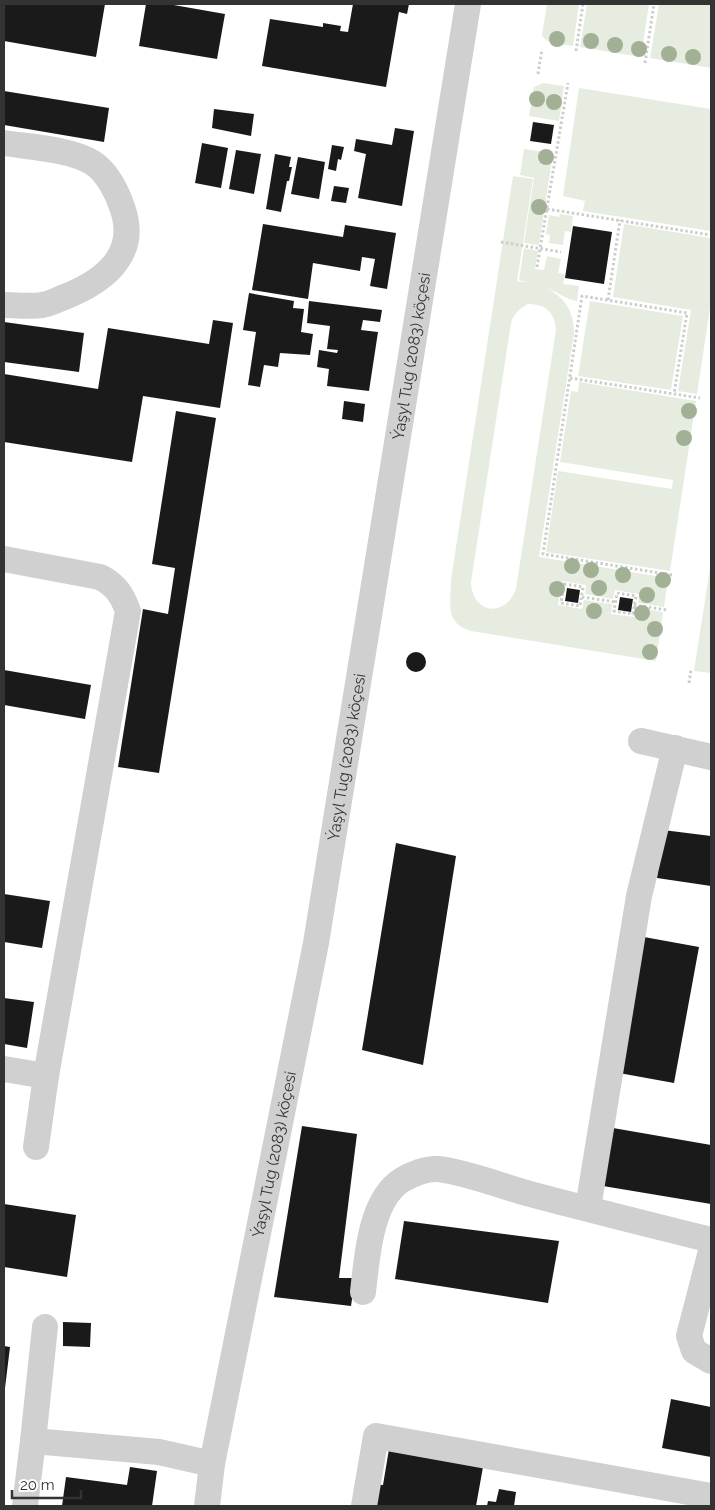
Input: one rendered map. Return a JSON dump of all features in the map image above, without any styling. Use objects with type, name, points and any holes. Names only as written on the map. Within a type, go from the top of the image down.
[{"type":"street","name":"Ýaşyl Tug (2083) köçesi","points":[[207,1506],[212,1464],[316,943],[468,4]]},
{"type":"street","points":[[4,143],[58,151],[94,163],[116,189],[125,214],[125,241],[119,261],[102,277],[81,290],[43,306],[4,305]]},
{"type":"street","points":[[4,559],[100,576],[112,582],[123,595],[128,611],[46,1076],[36,1147]]},
{"type":"street","points":[[641,741],[711,757]]},
{"type":"street","points":[[588,1208],[639,896],[675,748]]},
{"type":"street","points":[[4,1069],[46,1076]]},
{"type":"street","points":[[364,1292],[375,1217],[386,1198],[400,1180],[417,1173],[436,1169],[468,1175],[711,1240]]},
{"type":"street","points":[[711,1251],[690,1336],[694,1351],[711,1361]]},
{"type":"street","points":[[25,1506],[34,1441],[45,1327]]},
{"type":"street","points":[[364,1506],[376,1436],[711,1496]]},
{"type":"street","points":[[34,1441],[159,1452],[212,1464]]},
{"type":"path","points":[[576,52],[583,4]]},
{"type":"path","points":[[645,62],[654,4]]},
{"type":"path","points":[[538,74],[542,49]]},
{"type":"path","points":[[537,267],[568,83]]},
{"type":"path","points":[[547,209],[711,235]]},
{"type":"path","points":[[608,300],[620,220]]},
{"type":"path","points":[[501,242],[562,252]]},
{"type":"path","points":[[672,575],[543,554],[582,296],[687,313],[674,394]]},
{"type":"path","points":[[570,378],[700,398]]},
{"type":"path","points":[[564,584],[583,588],[582,596],[580,606],[561,603],[564,584]]},
{"type":"path","points":[[617,593],[636,596],[634,605],[633,614],[614,611],[617,593]]},
{"type":"path","points":[[582,596],[616,602]]},
{"type":"path","points":[[634,605],[667,610]]},
{"type":"path","points":[[689,683],[691,670]]},
{"type":"shaded area","points":[[547,4],[579,4],[573,46],[547,41],[542,35]]},
{"type":"shaded area","points":[[587,4],[649,4],[641,57],[580,47]]},
{"type":"shaded area","points":[[659,4],[711,4],[711,68],[650,58]]},
{"type":"shaded area","points":[[543,83],[564,86],[559,121],[529,116],[534,87]]},
{"type":"shaded area","points":[[579,88],[711,109],[711,231],[583,211],[585,201],[563,196]]},
{"type":"shaded area","points":[[524,149],[553,153],[539,245],[524,243],[534,178],[520,175]]},
{"type":"shaded area","points":[[513,176],[533,179],[517,281],[529,283],[519,280],[524,248],[538,251],[535,269],[544,270],[547,256],[561,259],[558,273],[565,274],[563,284],[579,286],[577,301],[547,288],[554,292],[568,307],[574,325],[574,333],[539,557],[668,578],[664,607],[638,603],[639,594],[615,590],[613,599],[585,594],[586,585],[562,581],[558,605],[582,609],[584,600],[612,604],[611,614],[635,617],[637,608],[663,612],[656,661],[471,631],[456,623],[453,617],[450,604],[451,580]],"holes":[[[528,304],[545,308],[551,314],[556,330],[516,589],[511,599],[504,605],[490,608],[483,606],[477,600],[471,582],[511,323],[519,310]]]},
{"type":"shaded area","points":[[560,214],[573,216],[571,232],[565,231],[563,245],[549,243],[550,235],[546,234],[549,215],[559,217]]},
{"type":"shaded area","points":[[624,224],[711,238],[711,301],[697,394],[678,391],[691,310],[613,297]]},
{"type":"shaded area","points":[[590,301],[683,316],[671,390],[578,376]]},
{"type":"shaded area","points":[[579,382],[696,401],[670,571],[546,552],[558,471],[672,489],[673,480],[560,462],[571,391],[578,392]]},
{"type":"shaded area","points":[[711,562],[711,673],[694,671]]},
{"type":"building","points":[[4,4],[105,4],[96,57],[4,41]]},
{"type":"building","points":[[146,4],[168,4],[225,14],[217,59],[139,46]]},
{"type":"building","points":[[353,4],[409,4],[407,14],[399,12],[386,87],[262,66],[270,19],[323,27],[323,23],[341,26],[340,31],[348,32]]},
{"type":"building","points":[[4,91],[109,108],[104,142],[4,125]]},
{"type":"building","points":[[214,109],[254,114],[251,136],[212,128]]},
{"type":"building","points":[[533,122],[554,125],[551,144],[530,141]]},
{"type":"building","points":[[395,128],[414,131],[402,206],[358,198],[366,154],[354,151],[356,139],[392,145]]},
{"type":"building","points":[[202,143],[228,148],[221,188],[195,183]]},
{"type":"building","points":[[332,145],[344,147],[341,160],[338,159],[336,171],[328,169]]},
{"type":"building","points":[[236,150],[261,154],[254,194],[229,189]]},
{"type":"building","points":[[275,154],[291,157],[289,167],[292,167],[289,181],[287,181],[281,212],[266,209]]},
{"type":"building","points":[[298,157],[325,162],[319,199],[291,194]]},
{"type":"building","points":[[334,186],[349,188],[346,203],[331,201]]},
{"type":"building","points":[[263,224],[343,237],[345,225],[396,233],[387,289],[370,286],[375,259],[362,257],[360,271],[313,263],[308,299],[252,290]]},
{"type":"building","points":[[573,226],[612,232],[604,284],[565,278]]},
{"type":"building","points":[[249,293],[294,301],[293,308],[304,309],[301,332],[313,334],[310,355],[280,353],[278,367],[264,365],[260,387],[248,385],[256,332],[243,330]]},
{"type":"building","points":[[309,301],[382,310],[380,322],[363,320],[361,330],[378,332],[369,391],[327,386],[329,369],[317,367],[319,350],[337,353],[338,350],[327,349],[330,326],[307,323]]},
{"type":"building","points":[[213,320],[233,323],[220,408],[143,396],[132,462],[4,442],[4,374],[98,389],[108,328],[209,344]]},
{"type":"building","points":[[4,322],[84,333],[79,372],[4,362]]},
{"type":"building","points":[[344,401],[365,404],[363,422],[342,419]]},
{"type":"building","points":[[176,411],[216,418],[159,773],[118,767],[143,609],[168,614],[175,568],[152,564]]},
{"type":"building","points":[[567,588],[580,590],[578,603],[565,601]]},
{"type":"building","points":[[620,597],[633,599],[631,612],[618,610]]},
{"type":"building","points":[[416,652],[423,655],[426,662],[423,669],[416,672],[409,669],[406,662],[409,655]]},
{"type":"building","points":[[4,670],[91,685],[85,719],[4,705]]},
{"type":"building","points":[[663,830],[711,836],[711,886],[657,878]]},
{"type":"building","points":[[396,843],[456,856],[423,1065],[362,1050]]},
{"type":"building","points":[[4,894],[50,901],[42,948],[4,942]]},
{"type":"building","points":[[644,937],[699,947],[674,1083],[619,1073]]},
{"type":"building","points":[[4,998],[34,1002],[27,1048],[4,1044]]},
{"type":"building","points":[[302,1126],[357,1134],[339,1278],[355,1278],[351,1306],[274,1297]]},
{"type":"building","points":[[613,1128],[711,1145],[711,1204],[603,1186]]},
{"type":"building","points":[[4,1204],[76,1215],[67,1277],[4,1267]]},
{"type":"building","points":[[404,1221],[559,1241],[548,1303],[395,1279]]},
{"type":"building","points":[[63,1322],[91,1323],[90,1347],[63,1346]]},
{"type":"building","points":[[4,1346],[10,1347],[5,1388],[4,1388]]},
{"type":"building","points":[[671,1399],[711,1407],[711,1457],[662,1448]]},
{"type":"building","points":[[389,1449],[483,1467],[476,1506],[368,1506],[372,1484],[383,1485]]},
{"type":"building","points":[[130,1467],[157,1471],[152,1506],[62,1506],[66,1477],[127,1485]]},
{"type":"building","points":[[499,1489],[516,1492],[514,1506],[487,1506],[488,1501],[496,1502]]}]
